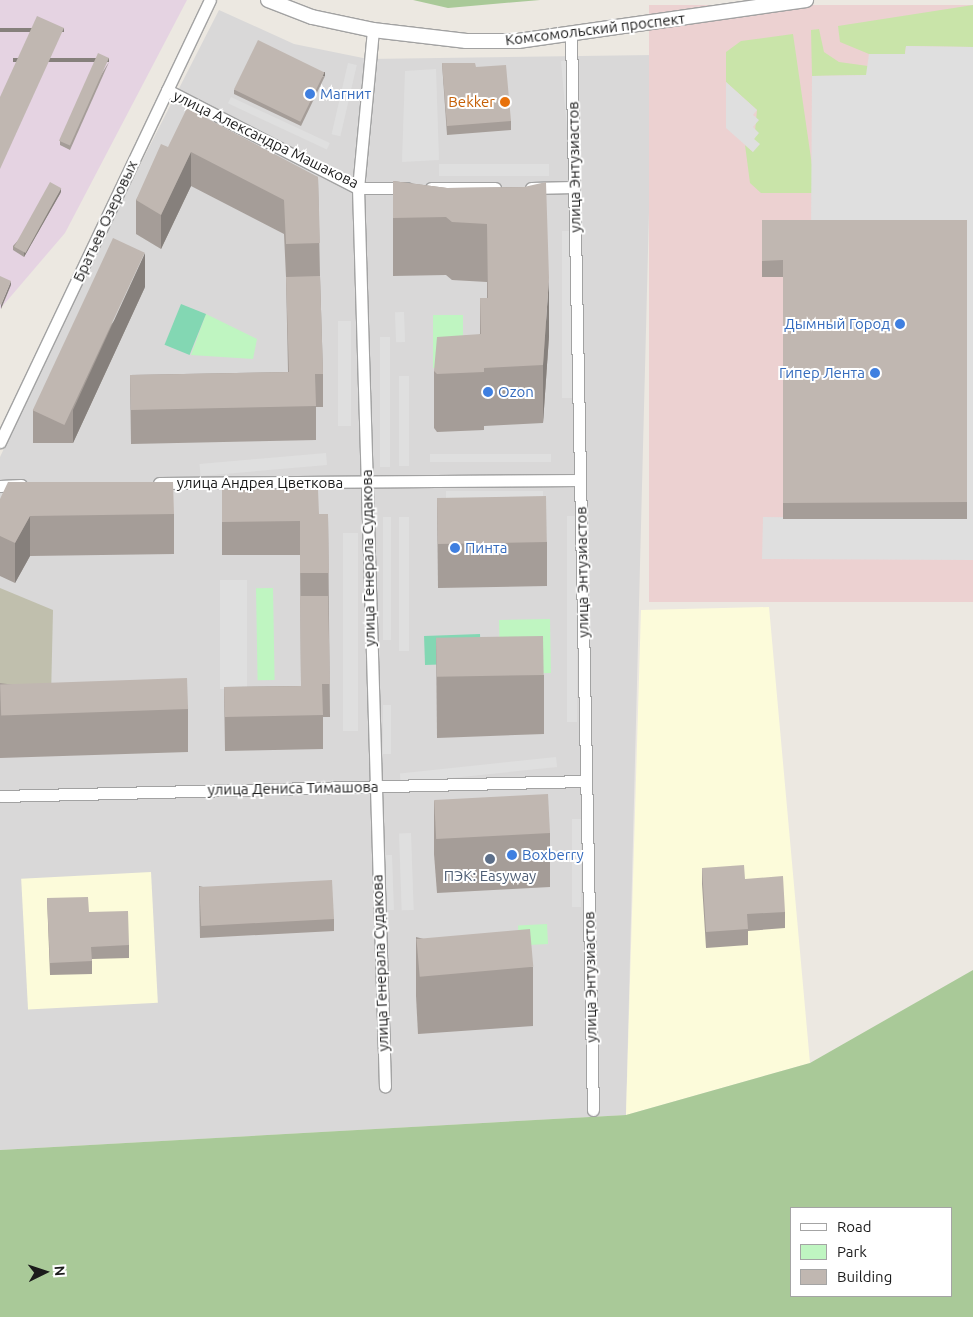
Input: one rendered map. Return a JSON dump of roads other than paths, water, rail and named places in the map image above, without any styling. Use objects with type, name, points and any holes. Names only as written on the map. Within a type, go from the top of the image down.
[{"type":"street","name":"Братьев Озеровых","points":[[0,442],[210,0]]},
{"type":"street","name":"Комсомольский проспект","points":[[268,0],[312,17],[373,30],[466,41],[518,41],[806,0]]},
{"type":"street","name":"улица Генерала Судакова","points":[[373,30],[358,188],[374,786],[385,1087]]},
{"type":"street","name":"улица Энтузиастов","points":[[571,34],[593,1110]]},
{"type":"street","name":"улица Александра Машакова","points":[[167,90],[358,188],[574,188]]},
{"type":"street","name":"улица Андрея Цветкова","points":[[145,483],[580,480]]},
{"type":"street","points":[[0,486],[39,485]]},
{"type":"street","name":"улица Дениса Тимашова","points":[[0,796],[586,781]]},
{"type":"place","name":"Магнит","points":[[310,94]]},
{"type":"place","name":"Bekker","points":[[505,102]]},
{"type":"place","name":"Дымный Город","points":[[900,324]]},
{"type":"place","name":"Гипер Лента","points":[[875,373]]},
{"type":"place","name":"Ozon","points":[[488,392]]},
{"type":"place","name":"Пинта","points":[[455,548]]},
{"type":"place","name":"Boxberry","points":[[512,855]]},
{"type":"place","name":"ПЭК: Easyway","points":[[490,859]]}]
